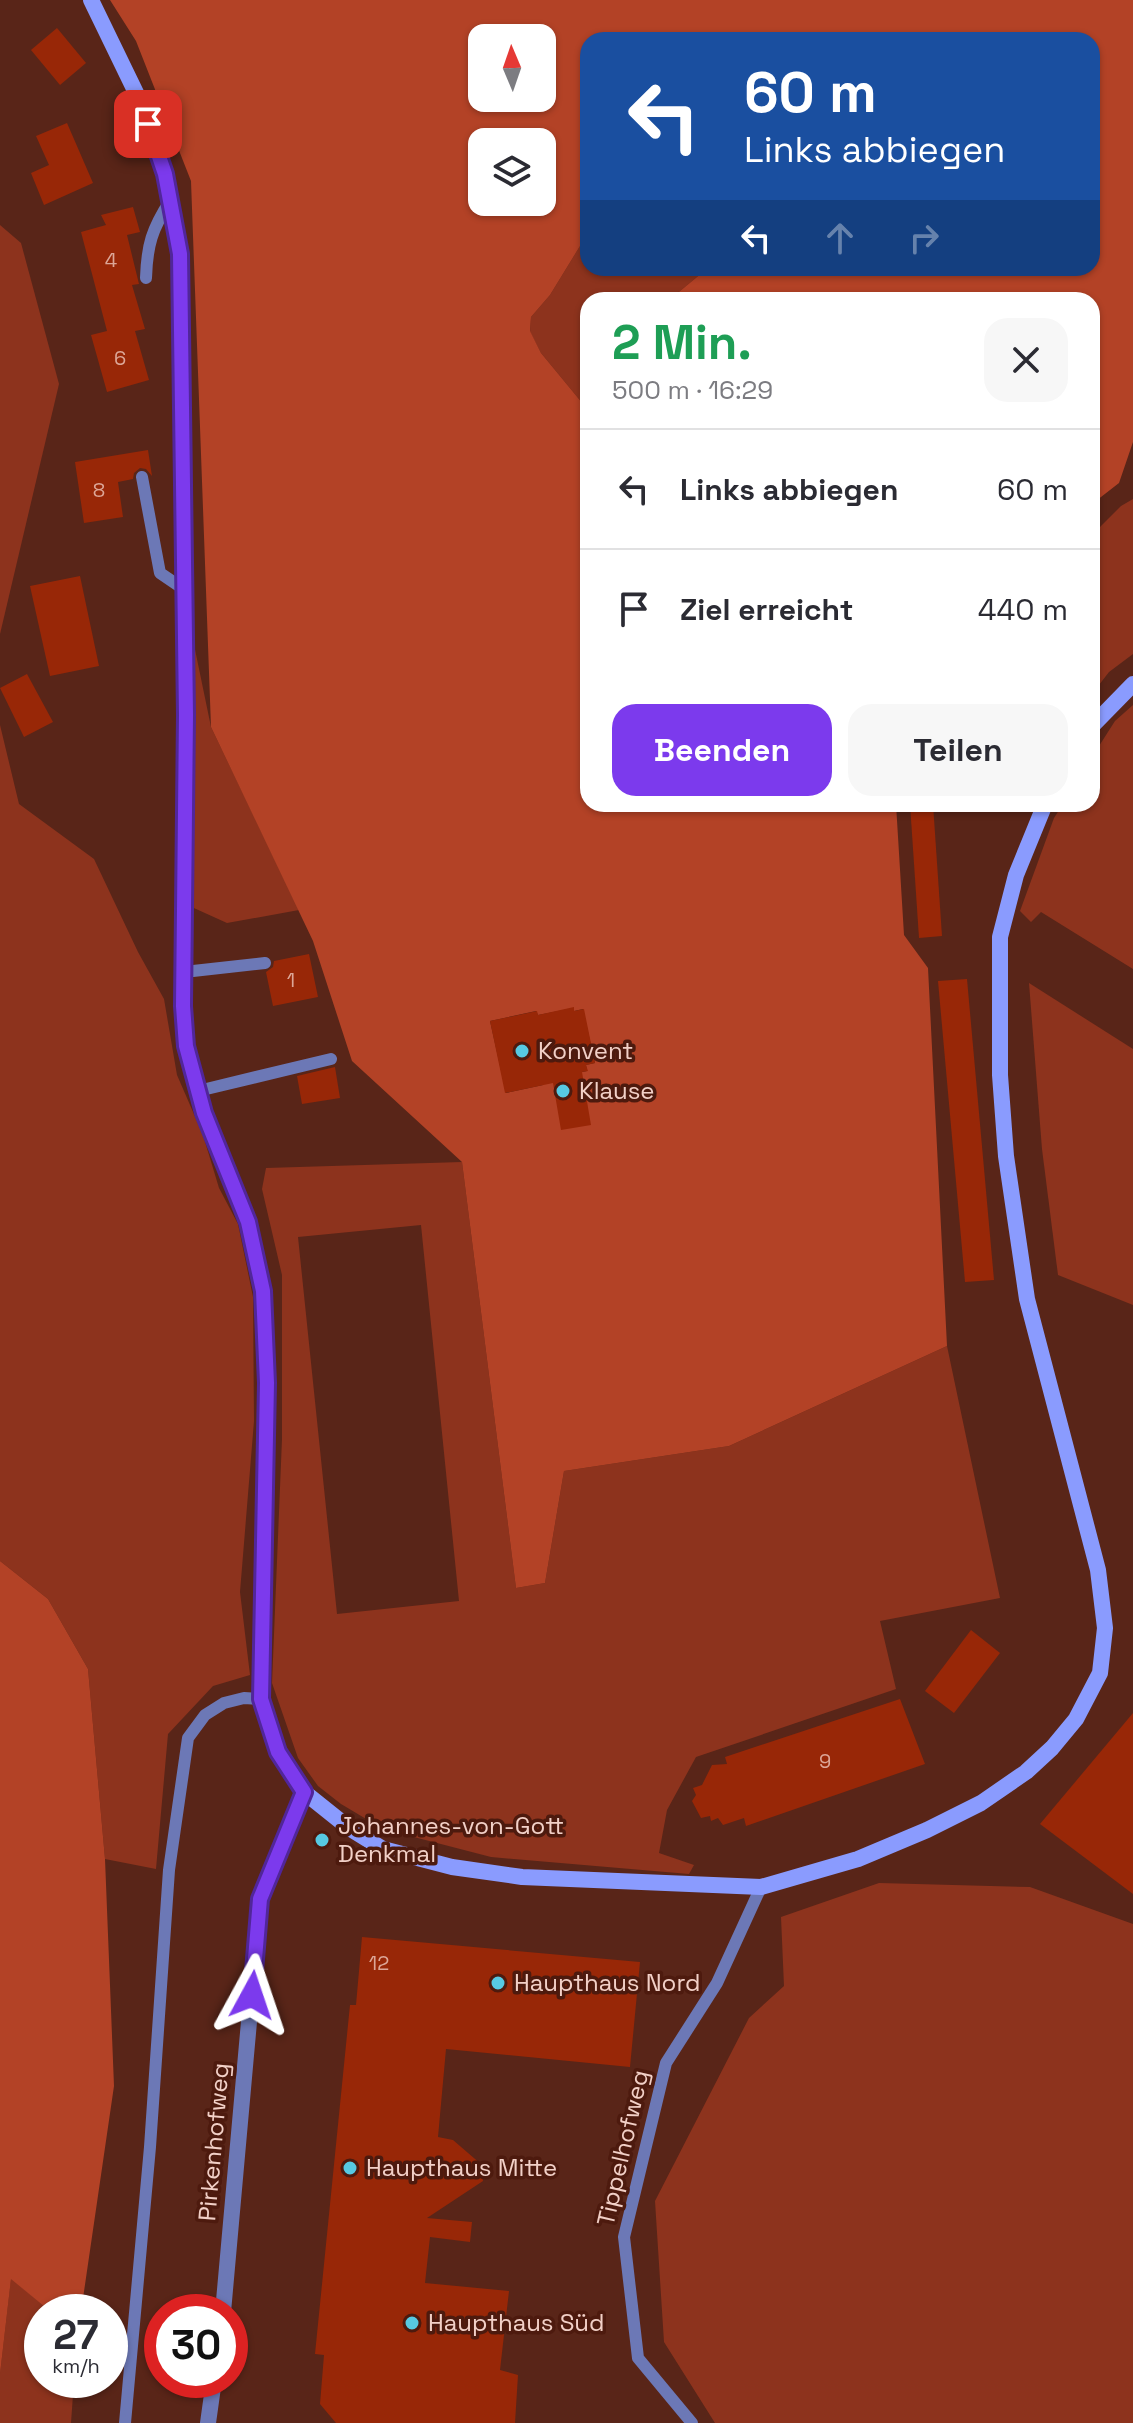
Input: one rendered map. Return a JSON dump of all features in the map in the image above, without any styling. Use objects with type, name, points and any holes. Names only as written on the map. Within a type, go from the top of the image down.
[{"type":"street","points":[[91,0],[139,99],[165,174],[180,254],[185,590],[183,1006],[186,1046],[204,1113],[248,1222],[263,1291],[267,1383],[261,1699],[278,1752],[304,1792],[349,1828],[383,1849],[452,1867],[522,1877],[761,1887],[858,1859],[981,1803],[1026,1772],[1052,1748],[1076,1719],[1100,1673],[1105,1628],[1098,1570],[1027,1299],[1006,1156],[1000,1075],[1000,937],[1016,875],[1042,812]]},
{"type":"street","points":[[1100,718],[1133,684]]},
{"type":"street","name":"Pirkenhofweg","points":[[225,2294],[260,1899],[304,1792]]},
{"type":"street","points":[[208,2423],[211,2398]]},
{"type":"lane","points":[[146,278],[147,252],[154,226],[170,201]]},
{"type":"lane","points":[[142,477],[160,573],[185,590]]},
{"type":"lane","points":[[184,972],[265,963]]},
{"type":"lane","points":[[198,1091],[331,1059]]},
{"type":"lane","points":[[125,2423],[150,2147],[169,1870],[188,1738],[205,1715],[224,1703],[244,1698],[261,1699]]},
{"type":"lane","name":"Tippelhofweg","points":[[692,2423],[638,2358],[624,2237],[666,2063],[717,1983],[761,1887]]},
{"type":"shaded area","points":[[110,0],[1133,0],[1133,442],[1119,483],[1100,498],[1100,292],[679,292],[698,276],[1100,276],[1100,32],[580,32],[580,246],[550,295],[531,317],[530,331],[541,353],[580,400],[580,812],[896,812],[904,935],[928,968],[947,1346],[729,1446],[564,1471],[545,1583],[516,1588],[462,1162],[352,1061],[313,941],[211,727],[191,181],[136,41]],"holes":[[[574,1008],[574,1011],[583,1009],[595,1063],[586,1065],[587,1071],[506,1093],[490,1021],[536,1011],[538,1015]]]},
{"type":"shaded area","points":[[0,225],[21,243],[59,384],[0,634]]},
{"type":"shaded area","points":[[580,246],[580,276],[698,276],[679,292],[580,292],[580,400],[541,353],[530,332],[531,317],[550,295]]},
{"type":"shaded area","points":[[1133,499],[1133,654],[1109,672],[1100,684],[1100,527],[1121,506]]},
{"type":"shaded area","points":[[185,601],[211,727],[299,910],[227,923],[185,904]]},
{"type":"shaded area","points":[[1133,705],[1133,969],[1041,912],[1031,922],[1020,911],[1058,812],[1100,812],[1100,744],[1115,721]]},
{"type":"shaded area","points":[[0,725],[19,804],[94,859],[164,999],[177,1075],[203,1135],[219,1188],[238,1224],[253,1297],[254,1421],[240,1592],[250,1675],[213,1686],[168,1734],[156,1869],[105,1859],[88,1669],[48,1599],[0,1561]]},
{"type":"shaded area","points":[[1029,983],[1133,1049],[1133,1305],[1058,1275],[1042,1149]]},
{"type":"shaded area","points":[[462,1162],[516,1588],[545,1583],[564,1471],[729,1446],[947,1346],[1000,1598],[880,1621],[896,1689],[696,1757],[667,1810],[659,1853],[694,1865],[689,1874],[491,1857],[383,1829],[318,1786],[298,1758],[272,1683],[282,1439],[282,1275],[262,1189],[266,1168]],"holes":[[[421,1225],[459,1601],[337,1614],[298,1237]]]},
{"type":"shaded area","points":[[0,1561],[48,1599],[88,1669],[105,1859],[114,2086],[84,2294],[29,2294],[11,2279],[0,2374]]},
{"type":"shaded area","points":[[879,1883],[1030,1887],[1133,1924],[1133,2423],[715,2423],[664,2342],[655,2201],[749,2018],[784,1986],[781,1917]]},
{"type":"shaded area","points":[[11,2278],[30,2294],[24,2294],[24,2398],[73,2398],[71,2423],[0,2423],[0,2374]]},
{"type":"building","points":[[57,28],[86,63],[60,85],[31,50]]},
{"type":"building","points":[[67,123],[93,183],[44,205],[31,173],[49,165],[36,136]]},
{"type":"building","points":[[133,207],[140,232],[127,235],[139,284],[132,285],[145,329],[135,331],[149,380],[107,392],[91,335],[107,331],[81,232],[106,225],[101,215]]},
{"type":"building","points":[[148,450],[152,476],[146,469],[140,468],[133,479],[118,482],[123,517],[84,523],[75,462]]},
{"type":"building","points":[[80,576],[99,666],[50,676],[30,586]]},
{"type":"building","points":[[27,674],[53,722],[24,737],[0,688]]},
{"type":"building","points":[[911,812],[934,812],[942,936],[919,938]]},
{"type":"building","points":[[309,954],[318,997],[273,1006],[266,972],[273,967],[274,961]]},
{"type":"building","points":[[967,979],[994,1280],[965,1282],[938,981]]},
{"type":"building","name":"Konvent","points":[[574,1007],[574,1011],[584,1009],[595,1063],[586,1065],[588,1071],[582,1072],[591,1125],[561,1130],[553,1083],[505,1093],[490,1021]]},
{"type":"building","points":[[335,1067],[340,1098],[302,1104],[297,1076]]},
{"type":"building","points":[[971,1630],[1000,1653],[954,1713],[925,1691]]},
{"type":"building","points":[[900,1699],[925,1764],[746,1826],[744,1818],[723,1825],[718,1818],[711,1821],[710,1816],[701,1818],[692,1801],[696,1795],[693,1788],[702,1785],[712,1765],[727,1764],[725,1757]]},
{"type":"building","points":[[1133,1713],[1133,1894],[1040,1824]]},
{"type":"building","points":[[362,1937],[640,1962],[630,2067],[446,2049],[438,2137],[453,2140],[482,2165],[483,2181],[427,2218],[472,2222],[470,2242],[430,2237],[425,2283],[509,2291],[500,2370],[518,2375],[515,2423],[336,2423],[320,2404],[324,2355],[315,2354],[350,2005],[356,2005]]},
{"type":"place","name":"Konvent","points":[[522,1051]]},
{"type":"place","name":"Klause","points":[[563,1091]]},
{"type":"place","name":"Johannes-von-Gott Denkmal","points":[[322,1840]]},
{"type":"place","name":"Haupthaus Nord","points":[[498,1983]]},
{"type":"place","name":"Haupthaus Mitte","points":[[350,2168]]},
{"type":"place","name":"Haupthaus Süd","points":[[412,2323]]},
{"type":"route","points":[[148,124],[165,174],[180,254],[186,715],[183,1006],[186,1046],[204,1113],[248,1222],[263,1291],[267,1383],[261,1699],[278,1752],[304,1792],[260,1899],[252,1995]]}]
